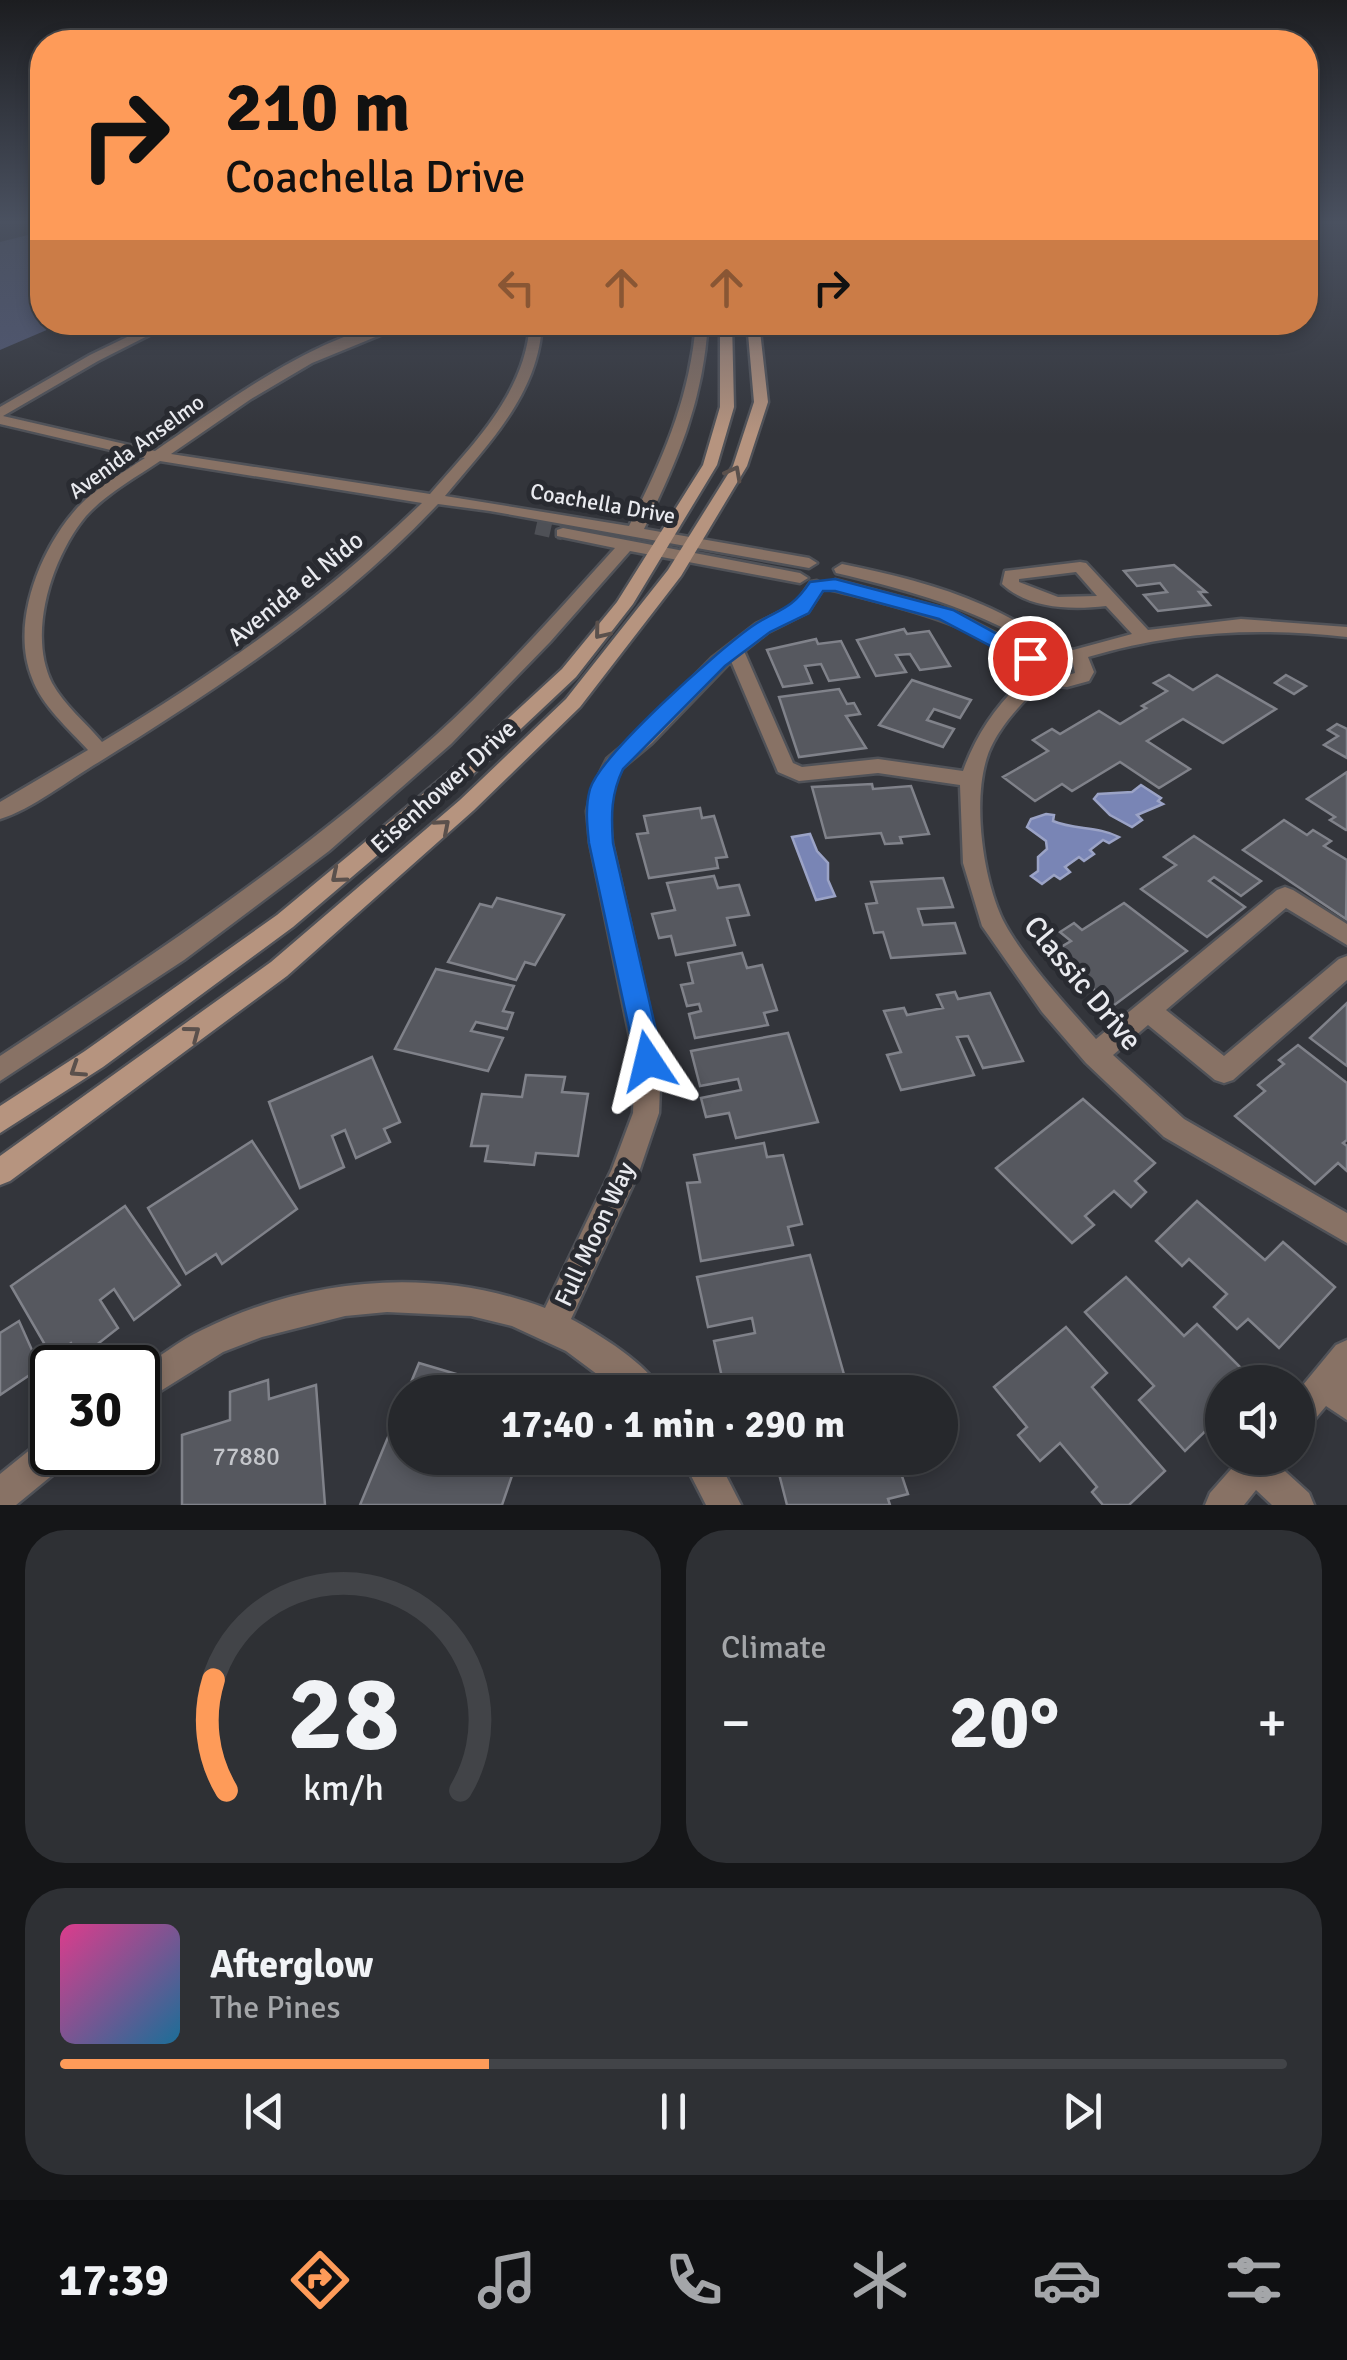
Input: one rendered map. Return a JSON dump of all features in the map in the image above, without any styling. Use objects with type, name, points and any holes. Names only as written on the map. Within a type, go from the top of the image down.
[{"type":"main road","name":"Eisenhower Drive","points":[[0,1121],[94,1059],[285,921],[466,769],[568,673],[624,604],[710,466],[727,407],[726,335]]},
{"type":"main road","name":"Eisenhower Drive","points":[[0,1172],[80,1118],[279,969],[467,805],[573,703],[689,550],[740,466],[761,402],[754,335]]},
{"type":"street","points":[[0,417],[94,358],[142,335]]},
{"type":"street","name":"Avenida Anselmo","points":[[100,752],[42,680],[32,623],[48,569],[76,519],[115,484],[270,379],[370,335]]},
{"type":"street","name":"Avenida el Nido","points":[[0,812],[206,689],[342,589],[434,503],[507,411],[528,366],[534,335]]},
{"type":"street","name":"Eisenhower Drive","points":[[0,1070],[176,952],[322,844],[444,738],[544,638],[630,538],[691,410],[701,335]]},
{"type":"street","name":"Coachella Drive","points":[[0,417],[157,456],[388,494],[821,576],[946,614],[1035,667]]},
{"type":"street","name":"Coachella Drive","points":[[434,503],[536,527]]},
{"type":"street","name":"Coachella Drive","points":[[563,533],[630,538]]},
{"type":"street","points":[[1110,600],[1063,606],[1032,597],[1010,584],[1011,575],[1080,566],[1142,635]]},
{"type":"street","name":"Coachella Drive","points":[[821,576],[910,582],[1018,626],[1053,650],[1074,656]]},
{"type":"street","name":"Full Moon Way","points":[[552,1326],[626,1172],[646,1113],[648,1061],[601,843],[598,811],[602,789],[614,764],[734,648],[762,628],[802,608],[821,576]]},
{"type":"street","points":[[1053,650],[1038,651],[1035,667],[1058,682],[1082,677],[1084,666],[1074,656],[1142,635],[1251,622],[1347,632]]},
{"type":"street","points":[[734,648],[785,767],[798,774],[878,766],[970,779]]},
{"type":"street","name":"Classic Drive","points":[[1035,667],[984,742],[970,779],[974,863],[994,926],[1051,1005],[1095,1056],[1174,1128],[1347,1228]]},
{"type":"street","points":[[1095,1056],[1285,896],[1347,936]]},
{"type":"street","points":[[1149,1011],[1224,1072],[1347,966]]},
{"type":"street","points":[[160,1375],[220,1337],[318,1304],[410,1293],[494,1306],[552,1326],[598,1353],[625,1375]]},
{"type":"street","points":[[1336,1394],[1347,1356]]},
{"type":"street","points":[[0,1496],[30,1472]]},
{"type":"street","points":[[708,1475],[724,1505]]},
{"type":"street","points":[[1222,1505],[1248,1475]]},
{"type":"street","points":[[1270,1475],[1297,1505]]},
{"type":"shaded area","points":[[0,294],[30,294],[30,335],[35,335],[0,350]]},
{"type":"shaded area","points":[[1141,785],[1161,798],[1158,801],[1163,804],[1137,815],[1142,820],[1132,827],[1110,815],[1094,799],[1098,794],[1132,792]]},
{"type":"shaded area","points":[[1054,815],[1053,821],[1061,824],[1119,837],[1109,843],[1103,840],[1090,850],[1094,854],[1084,861],[1079,857],[1065,867],[1070,872],[1060,879],[1054,875],[1042,884],[1031,876],[1038,871],[1038,857],[1047,849],[1046,841],[1027,827],[1031,819]]},
{"type":"shaded area","points":[[810,834],[817,851],[828,863],[828,880],[835,896],[816,900],[792,837]]},
{"type":"building","points":[[1174,565],[1206,592],[1199,592],[1210,605],[1158,611],[1144,595],[1167,592],[1160,583],[1137,586],[1124,571]]},
{"type":"building","points":[[904,629],[907,634],[929,631],[950,666],[920,670],[910,654],[896,655],[906,672],[876,676],[857,640]]},
{"type":"building","points":[[816,639],[818,644],[841,641],[859,677],[829,681],[821,664],[805,666],[812,683],[783,687],[767,650]]},
{"type":"building","points":[[1169,675],[1193,690],[1217,675],[1276,709],[1223,743],[1183,719],[1147,741],[1190,769],[1159,788],[1120,762],[1072,791],[1062,784],[1035,801],[1003,777],[1048,751],[1033,740],[1052,729],[1060,734],[1099,711],[1120,724],[1167,691],[1154,683]]},
{"type":"building","points":[[1286,675],[1306,686],[1294,694],[1275,683]]},
{"type":"building","points":[[912,680],[971,700],[960,718],[934,709],[927,720],[954,729],[943,747],[879,725]]},
{"type":"building","points":[[839,689],[847,704],[854,703],[860,714],[846,716],[866,748],[799,757],[779,697]]},
{"type":"building","points":[[1337,724],[1347,729],[1347,758],[1324,745],[1338,736],[1328,730]]},
{"type":"building","points":[[1347,772],[1346,830],[1330,820],[1335,817],[1307,799]]},
{"type":"building","points":[[872,784],[873,789],[911,786],[929,834],[900,837],[902,843],[885,844],[881,833],[826,838],[812,787]]},
{"type":"building","points":[[700,808],[702,818],[714,816],[727,857],[716,858],[718,868],[649,878],[637,834],[648,833],[644,816]]},
{"type":"building","points":[[1284,820],[1307,835],[1313,830],[1331,841],[1324,846],[1347,860],[1346,919],[1243,850]]},
{"type":"building","points":[[1194,836],[1261,881],[1241,896],[1214,877],[1209,881],[1245,907],[1207,937],[1141,889],[1176,865],[1164,857]]},
{"type":"building","points":[[714,876],[718,888],[739,885],[749,915],[727,918],[735,945],[676,955],[671,936],[659,938],[652,914],[675,910],[667,883]]},
{"type":"building","points":[[943,878],[953,907],[918,909],[923,925],[955,923],[965,953],[891,958],[883,932],[874,933],[866,904],[877,903],[871,882]]},
{"type":"building","points":[[497,898],[564,915],[535,965],[525,962],[516,980],[448,962],[480,904],[492,907]]},
{"type":"building","points":[[1124,903],[1187,951],[1113,1006],[1051,953],[1071,941],[1060,932],[1074,923],[1082,930]]},
{"type":"building","points":[[742,953],[747,968],[762,965],[777,1010],[764,1013],[768,1025],[695,1038],[689,1014],[701,1011],[699,1004],[687,1006],[681,985],[693,983],[688,963]]},
{"type":"building","points":[[436,969],[514,986],[503,1011],[513,1013],[507,1029],[476,1022],[471,1031],[503,1038],[488,1071],[395,1049]]},
{"type":"building","points":[[955,992],[958,999],[990,993],[1023,1061],[983,1068],[968,1036],[957,1037],[974,1075],[901,1090],[887,1055],[901,1052],[884,1011],[904,1008],[907,1015],[943,1008],[937,995]]},
{"type":"building","points":[[1347,1003],[1347,1066],[1310,1038]]},
{"type":"building","points":[[788,1033],[818,1122],[736,1138],[729,1113],[706,1117],[701,1098],[741,1090],[738,1079],[700,1086],[691,1051]]},
{"type":"building","points":[[1298,1045],[1347,1083],[1347,1140],[1343,1143],[1347,1146],[1347,1171],[1338,1163],[1315,1184],[1235,1116],[1265,1091],[1258,1085],[1284,1064],[1279,1060]]},
{"type":"building","points":[[372,1057],[400,1122],[384,1129],[390,1142],[356,1158],[345,1130],[332,1136],[344,1167],[300,1188],[269,1102]]},
{"type":"building","points":[[526,1075],[565,1077],[562,1092],[588,1094],[578,1156],[536,1153],[534,1165],[485,1161],[488,1146],[471,1146],[482,1094],[522,1097]]},
{"type":"building","points":[[1083,1099],[1155,1163],[1135,1181],[1146,1192],[1131,1207],[1114,1191],[1085,1216],[1094,1225],[1072,1243],[996,1168]]},
{"type":"building","points":[[252,1141],[297,1209],[222,1264],[216,1254],[186,1274],[148,1208]]},
{"type":"building","points":[[764,1143],[767,1157],[783,1155],[802,1224],[788,1227],[793,1245],[701,1261],[687,1183],[700,1182],[694,1155]]},
{"type":"building","points":[[1197,1201],[1265,1260],[1283,1242],[1335,1287],[1279,1348],[1248,1319],[1237,1329],[1214,1307],[1227,1294],[1189,1259],[1182,1266],[1156,1241]]},
{"type":"building","points":[[125,1206],[180,1285],[134,1320],[114,1289],[100,1300],[118,1328],[96,1345],[45,1345],[11,1286]]},
{"type":"building","points":[[810,1255],[844,1375],[721,1375],[714,1341],[755,1333],[752,1318],[708,1327],[697,1277]]},
{"type":"building","points":[[1126,1277],[1184,1336],[1197,1324],[1238,1365],[1205,1365],[1205,1432],[1185,1451],[1139,1400],[1154,1386],[1085,1312]]},
{"type":"building","points":[[19,1321],[30,1346],[30,1375],[0,1395],[0,1333]]},
{"type":"building","points":[[1066,1327],[1107,1373],[1092,1387],[1165,1471],[1129,1505],[1103,1505],[1092,1492],[1097,1487],[1060,1443],[1040,1461],[1018,1435],[1027,1427],[994,1387]]},
{"type":"building","points":[[419,1363],[460,1375],[414,1375]]},
{"type":"building","points":[[268,1380],[269,1399],[316,1385],[325,1505],[182,1505],[182,1435],[230,1420],[230,1392]]},
{"type":"building","points":[[388,1437],[388,1475],[512,1475],[502,1505],[360,1505]]},
{"type":"building","points":[[779,1475],[902,1475],[908,1494],[888,1499],[890,1505],[787,1505]]},
{"type":"tunnel","points":[[536,527],[563,533]]},
{"type":"route","points":[[648,1061],[601,843],[598,811],[602,789],[614,764],[645,738],[718,662],[762,628],[802,608],[817,586],[835,585],[888,596],[946,614],[1030,658]]}]
